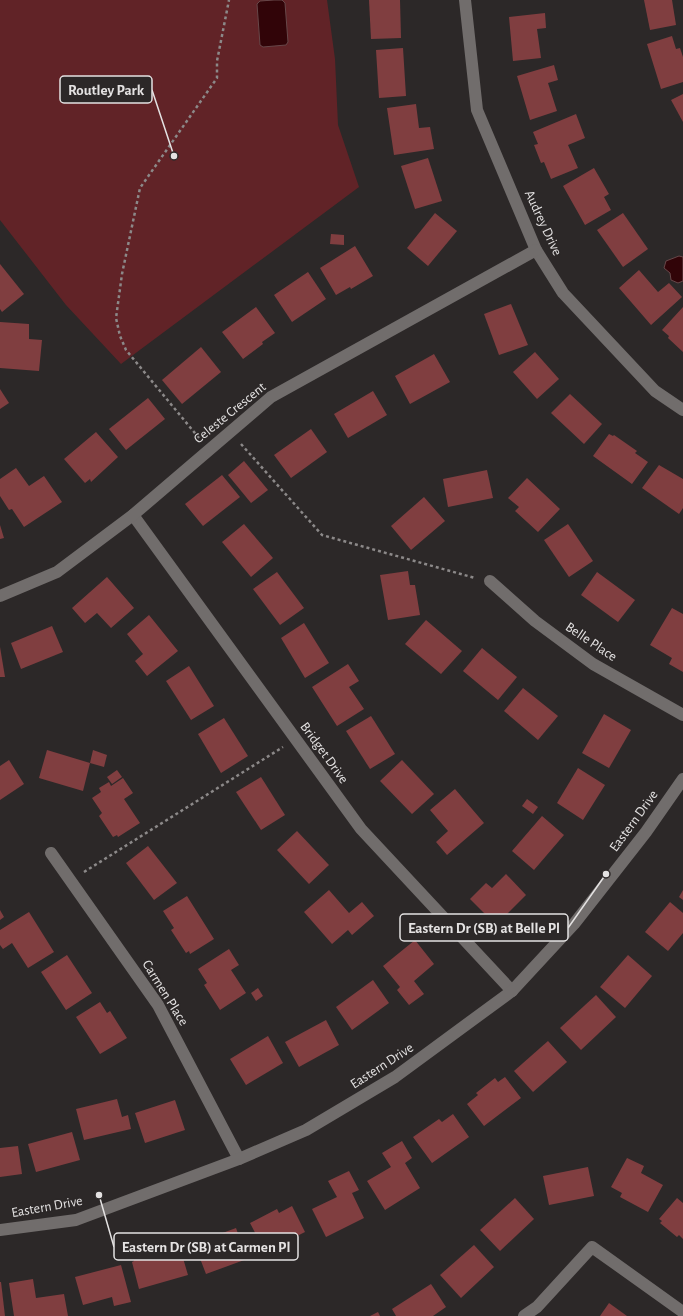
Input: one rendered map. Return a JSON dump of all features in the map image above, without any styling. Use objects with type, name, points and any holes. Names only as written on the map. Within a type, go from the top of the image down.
[{"type":"street","name":"Audrey Drive","points":[[465,0],[477,110],[536,250],[563,293],[655,391],[683,410]]},
{"type":"street","name":"Celeste Crescent","points":[[0,596],[57,572],[133,514],[271,397],[536,250]]},
{"type":"street","name":"Bridget Drive","points":[[133,514],[360,829],[512,991]]},
{"type":"street","name":"Belle Place","points":[[490,581],[535,621],[593,664],[683,715]]},
{"type":"street","name":"Eastern Drive","points":[[0,1230],[76,1220],[239,1159],[306,1130],[395,1077],[512,991],[574,924],[646,832],[683,779]]},
{"type":"street","name":"Carmen Place","points":[[50,853],[158,1005],[239,1159]]},
{"type":"street","points":[[524,1316],[537,1307],[592,1247],[683,1312]]},
{"type":"path","points":[[209,450],[126,350],[120,336],[116,318],[122,274],[140,188],[216,78],[217,61],[228,0]]},
{"type":"path","points":[[230,432],[322,535],[458,575],[490,581]]},
{"type":"path","points":[[70,880],[295,739]]},
{"type":"shaded area","points":[[0,0],[327,0],[335,59],[338,125],[359,187],[121,364],[66,305],[0,220]]},
{"type":"shaded area","points":[[282,0],[285,3],[288,42],[286,45],[263,47],[260,45],[257,4],[260,1]]},
{"type":"shaded area","points":[[679,256],[683,257],[683,281],[678,283],[671,280],[670,273],[664,268],[666,261]]},
{"type":"building","points":[[369,0],[400,0],[401,38],[371,39]]},
{"type":"building","points":[[644,0],[672,0],[676,25],[650,30]]},
{"type":"building","points":[[545,13],[546,28],[537,29],[541,58],[513,61],[509,17]]},
{"type":"building","points":[[672,36],[676,49],[680,48],[683,57],[683,82],[661,89],[647,44]]},
{"type":"building","points":[[403,48],[406,96],[379,98],[376,50]]},
{"type":"building","points":[[554,65],[558,80],[548,83],[557,111],[530,120],[517,76]]},
{"type":"building","points":[[683,94],[683,122],[671,100]]},
{"type":"building","points":[[416,104],[419,128],[430,127],[434,149],[394,155],[387,108]]},
{"type":"building","points":[[576,114],[585,138],[568,145],[578,168],[551,179],[544,162],[541,163],[534,145],[538,144],[533,132]]},
{"type":"building","points":[[428,158],[442,201],[415,209],[401,166]]},
{"type":"building","points":[[594,168],[609,194],[604,197],[611,210],[585,225],[563,186]]},
{"type":"building","points":[[435,213],[457,231],[428,266],[407,248]]},
{"type":"building","points":[[623,213],[648,249],[623,267],[597,230]]},
{"type":"building","points":[[331,234],[344,235],[344,245],[330,244]]},
{"type":"building","points":[[355,246],[373,276],[351,289],[350,287],[336,295],[320,268]]},
{"type":"building","points":[[0,264],[24,294],[2,312],[0,309]]},
{"type":"building","points":[[639,270],[658,292],[669,283],[682,297],[651,325],[619,288]]},
{"type":"building","points":[[308,272],[326,299],[292,322],[274,295]]},
{"type":"building","points":[[511,304],[528,345],[499,355],[484,314]]},
{"type":"building","points":[[256,307],[275,333],[262,342],[263,344],[243,359],[222,332]]},
{"type":"building","points":[[683,307],[683,352],[662,330]]},
{"type":"building","points":[[0,322],[29,324],[29,339],[42,340],[39,371],[0,368]]},
{"type":"building","points":[[201,347],[221,372],[182,404],[162,380]]},
{"type":"building","points":[[535,352],[559,379],[537,399],[513,372]]},
{"type":"building","points":[[434,354],[450,382],[410,404],[395,376]]},
{"type":"building","points":[[0,389],[9,403],[0,409]]},
{"type":"building","points":[[373,391],[387,415],[348,438],[334,414]]},
{"type":"building","points":[[570,394],[602,424],[584,444],[551,413]]},
{"type":"building","points":[[148,398],[165,419],[126,450],[109,429]]},
{"type":"building","points":[[311,429],[327,452],[291,478],[274,455]]},
{"type":"building","points":[[96,432],[118,457],[91,482],[90,479],[85,483],[64,459]]},
{"type":"building","points":[[609,434],[614,435],[637,451],[635,453],[648,462],[632,484],[593,456]]},
{"type":"building","points":[[244,461],[268,490],[251,503],[228,475]]},
{"type":"building","points":[[659,465],[683,479],[683,508],[679,514],[642,488]]},
{"type":"building","points":[[16,468],[29,486],[44,476],[62,502],[24,527],[12,509],[9,510],[0,496],[0,479]]},
{"type":"building","points":[[487,470],[493,498],[448,507],[443,479]]},
{"type":"building","points":[[222,475],[240,497],[203,526],[185,504]]},
{"type":"building","points":[[527,478],[560,509],[538,532],[515,511],[519,507],[508,498]]},
{"type":"building","points":[[424,497],[445,521],[411,550],[391,526]]},
{"type":"building","points":[[244,524],[273,558],[251,577],[222,542]]},
{"type":"building","points":[[568,524],[593,561],[569,577],[544,540]]},
{"type":"building","points":[[0,525],[4,538],[0,539]]},
{"type":"building","points":[[408,571],[410,585],[415,585],[420,615],[388,620],[380,575]]},
{"type":"building","points":[[277,572],[304,608],[280,625],[253,589]]},
{"type":"building","points":[[597,572],[635,600],[618,622],[581,595]]},
{"type":"building","points":[[107,577],[134,608],[111,628],[97,613],[85,623],[72,608]]},
{"type":"building","points":[[672,608],[683,614],[683,672],[669,664],[672,658],[650,645]]},
{"type":"building","points":[[149,615],[178,651],[147,676],[135,661],[143,654],[127,634]]},
{"type":"building","points":[[426,620],[462,651],[441,674],[405,644]]},
{"type":"building","points":[[304,623],[329,663],[305,678],[281,638]]},
{"type":"building","points":[[52,626],[63,652],[21,669],[11,643]]},
{"type":"building","points":[[0,647],[5,677],[0,677]]},
{"type":"building","points":[[482,648],[517,677],[498,700],[463,671]]},
{"type":"building","points":[[348,664],[359,681],[349,687],[364,709],[337,726],[312,687]]},
{"type":"building","points":[[189,666],[214,706],[191,720],[166,681]]},
{"type":"building","points":[[523,688],[558,716],[538,740],[504,711]]},
{"type":"building","points":[[604,714],[631,730],[609,768],[582,753]]},
{"type":"building","points":[[371,716],[395,754],[370,769],[346,731]]},
{"type":"building","points":[[224,718],[248,756],[221,773],[198,734]]},
{"type":"building","points":[[47,750],[90,763],[83,791],[39,778]]},
{"type":"building","points":[[93,750],[107,755],[104,767],[90,763]]},
{"type":"building","points":[[9,760],[24,784],[0,800],[0,766]]},
{"type":"building","points":[[402,760],[434,794],[412,814],[380,781]]},
{"type":"building","points":[[578,768],[605,785],[583,820],[557,803]]},
{"type":"building","points":[[117,770],[122,777],[112,784],[107,777]]},
{"type":"building","points":[[261,777],[285,815],[261,830],[236,792]]},
{"type":"building","points":[[123,778],[133,793],[124,799],[140,823],[118,837],[117,835],[113,837],[99,816],[102,813],[92,798],[101,792],[99,788],[109,782],[111,786]]},
{"type":"building","points":[[455,789],[484,823],[447,855],[436,842],[448,831],[430,810]]},
{"type":"building","points":[[527,799],[538,807],[533,814],[522,806]]},
{"type":"building","points":[[542,816],[564,835],[534,870],[512,851]]},
{"type":"building","points":[[297,831],[329,865],[309,884],[277,850]]},
{"type":"building","points":[[148,846],[177,883],[154,900],[126,863]]},
{"type":"building","points":[[506,874],[526,895],[496,925],[470,899],[486,883],[492,888]]},
{"type":"building","points":[[329,890],[349,913],[362,902],[374,916],[352,935],[348,930],[332,944],[304,912]]},
{"type":"building","points":[[683,890],[683,900],[679,897]]},
{"type":"building","points":[[187,896],[214,939],[190,954],[189,951],[186,953],[171,930],[174,928],[163,911]]},
{"type":"building","points":[[670,902],[683,913],[683,933],[668,951],[645,932]]},
{"type":"building","points":[[0,910],[4,917],[0,920]]},
{"type":"building","points":[[29,912],[54,952],[28,968],[12,943],[3,949],[0,945],[0,930]]},
{"type":"building","points":[[415,940],[434,964],[414,981],[424,994],[409,1005],[397,990],[400,987],[383,966]]},
{"type":"building","points":[[229,949],[239,965],[231,970],[246,993],[220,1010],[204,985],[207,983],[198,969]]},
{"type":"building","points":[[67,955],[92,993],[66,1010],[41,972]]},
{"type":"building","points":[[628,955],[652,976],[625,1008],[600,987]]},
{"type":"building","points":[[373,980],[389,1003],[352,1030],[336,1007]]},
{"type":"building","points":[[258,988],[263,996],[256,1001],[251,993]]},
{"type":"building","points":[[596,995],[616,1017],[581,1050],[560,1028]]},
{"type":"building","points":[[100,1002],[107,1013],[110,1011],[127,1038],[100,1054],[76,1017]]},
{"type":"building","points":[[326,1020],[339,1045],[299,1067],[285,1042]]},
{"type":"building","points":[[268,1036],[283,1063],[246,1085],[230,1059]]},
{"type":"building","points":[[548,1041],[567,1062],[533,1092],[514,1071]]},
{"type":"building","points":[[505,1077],[521,1098],[484,1126],[467,1104],[478,1095],[476,1093],[495,1078],[498,1082]]},
{"type":"building","points":[[117,1099],[122,1117],[128,1115],[131,1129],[84,1140],[76,1109]]},
{"type":"building","points":[[175,1100],[185,1130],[145,1143],[135,1113]]},
{"type":"building","points":[[453,1114],[469,1137],[432,1163],[413,1137],[439,1119],[442,1122]]},
{"type":"building","points":[[72,1132],[80,1160],[36,1172],[28,1144]]},
{"type":"building","points":[[402,1141],[412,1158],[405,1163],[420,1188],[385,1210],[367,1181],[391,1167],[382,1153]]},
{"type":"building","points":[[18,1146],[22,1174],[0,1177],[0,1148]]},
{"type":"building","points":[[627,1158],[644,1166],[641,1173],[663,1185],[648,1212],[620,1197],[622,1193],[611,1187]]},
{"type":"building","points":[[588,1167],[594,1196],[549,1205],[543,1176]]},
{"type":"building","points":[[349,1171],[359,1190],[352,1193],[364,1218],[326,1237],[312,1209],[337,1197],[328,1181]]},
{"type":"building","points":[[515,1198],[534,1219],[500,1251],[480,1230]]},
{"type":"building","points":[[677,1198],[683,1203],[683,1239],[679,1235],[677,1237],[660,1223],[662,1221],[659,1219]]},
{"type":"building","points":[[292,1206],[305,1232],[265,1252],[250,1223],[277,1209],[279,1213]]},
{"type":"building","points":[[236,1228],[247,1259],[206,1274],[196,1248],[210,1242],[209,1238]]},
{"type":"building","points":[[474,1245],[494,1267],[461,1298],[440,1275]]},
{"type":"building","points":[[180,1248],[188,1275],[139,1289],[132,1262],[134,1259],[161,1251],[161,1254]]},
{"type":"building","points":[[121,1265],[131,1302],[114,1306],[112,1297],[83,1305],[75,1277]]},
{"type":"building","points":[[33,1279],[36,1298],[64,1294],[68,1316],[14,1316],[9,1283]]},
{"type":"building","points":[[1,1282],[5,1316],[0,1316]]},
{"type":"building","points":[[431,1284],[446,1307],[433,1316],[396,1316],[392,1309]]},
{"type":"building","points":[[609,1303],[627,1316],[600,1316]]},
{"type":"building","points":[[378,1312],[380,1316],[370,1316]]},
{"type":"place","name":"Routley Park","points":[[174,156]]},
{"type":"place","name":"Eastern Dr (SB) at Belle Pl","points":[[606,874]]},
{"type":"place","name":"Eastern Dr (SB) at Carmen Pl","points":[[99,1195]]}]
